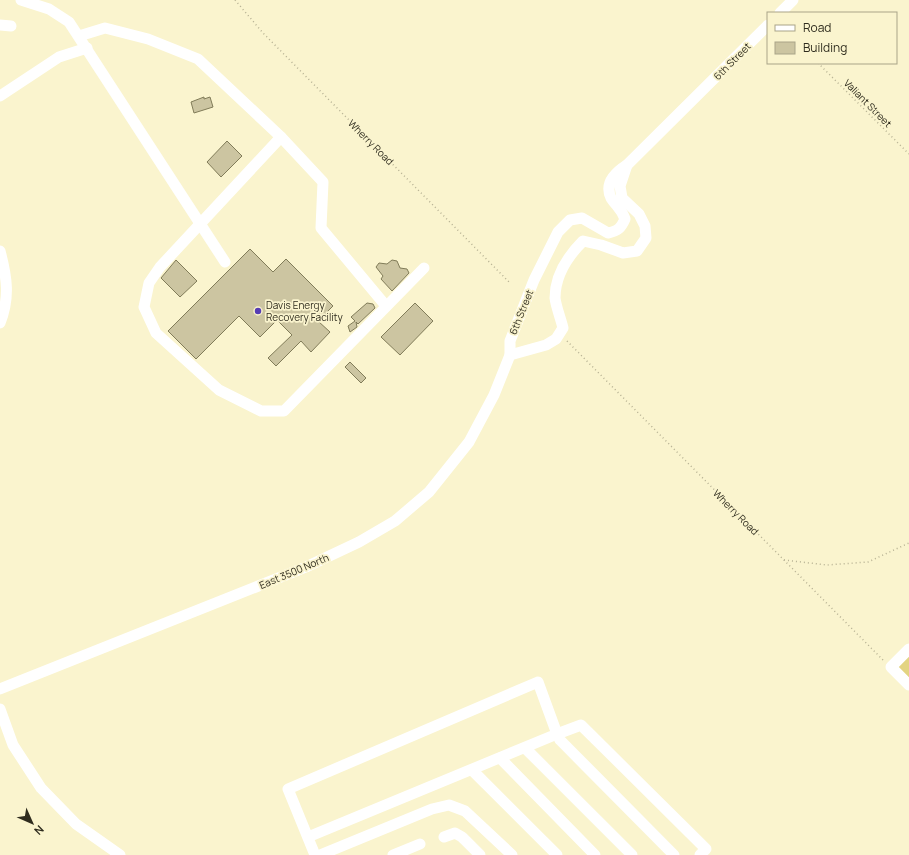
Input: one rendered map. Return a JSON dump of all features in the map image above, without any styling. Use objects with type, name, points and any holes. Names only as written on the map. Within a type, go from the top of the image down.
[{"type":"street","points":[[21,0],[49,9],[69,22],[225,262]]},
{"type":"street","points":[[781,12],[793,0]]},
{"type":"street","name":"6th Street","points":[[627,165],[620,186],[622,198],[638,214],[645,226],[646,238],[637,251],[623,253],[601,245],[583,241],[570,254],[557,281],[555,299],[563,328],[556,339],[546,345],[510,355],[510,341],[534,280],[558,232],[570,220],[582,218],[608,233],[616,232],[622,226],[625,219],[622,210],[611,198],[609,184],[615,173],[627,165],[767,26]]},
{"type":"street","points":[[79,36],[105,28],[148,39],[198,59],[281,137],[323,182],[321,228],[386,306]]},
{"type":"street","points":[[0,96],[59,57],[87,48]]},
{"type":"street","points":[[281,137],[160,267],[149,283],[144,308],[156,332],[220,390],[261,411],[284,411],[424,268]]},
{"type":"street","points":[[0,251],[8,289],[6,305],[0,323]]},
{"type":"street","name":"East 3500 North","points":[[0,689],[306,567],[359,542],[395,521],[430,492],[469,442],[494,395],[510,355]]},
{"type":"street","points":[[909,649],[891,667],[909,685]]},
{"type":"street","points":[[315,855],[288,789],[538,682],[560,740],[674,855]]},
{"type":"street","points":[[0,709],[13,745],[41,788],[76,824],[120,855]]},
{"type":"street","points":[[308,837],[581,725],[706,849],[700,855]]},
{"type":"street","points":[[525,748],[632,855]]},
{"type":"street","points":[[500,758],[595,855]]},
{"type":"street","points":[[472,770],[557,855]]},
{"type":"street","points":[[320,855],[432,809],[449,805],[465,811],[512,855]]},
{"type":"street","points":[[444,837],[455,833],[462,837],[480,855]]},
{"type":"street","points":[[393,855],[420,844]]},
{"type":"path","name":"Wherry Road","points":[[235,0],[263,33],[510,282]]},
{"type":"path","name":"Valiant Street","points":[[819,64],[909,154]]},
{"type":"path","name":"Wherry Road","points":[[565,338],[891,667]]},
{"type":"path","points":[[784,560],[827,566],[868,562],[909,543]]},
{"type":"shaded area","points":[[909,654],[909,678],[897,666]]},
{"type":"building","points":[[204,97],[204,99],[210,97],[213,107],[194,113],[191,102]]},
{"type":"building","points":[[227,141],[242,156],[221,177],[207,162]]},
{"type":"building","name":"Davis Energy Recovery Facility","points":[[250,249],[273,272],[286,259],[333,306],[318,321],[330,332],[311,352],[301,341],[276,366],[268,358],[292,335],[277,320],[260,337],[239,316],[196,359],[168,331]]},
{"type":"building","points":[[176,260],[197,281],[180,297],[161,278]]},
{"type":"building","points":[[392,260],[397,261],[400,268],[407,269],[409,273],[392,291],[381,279],[383,276],[376,267],[379,263],[387,264]]},
{"type":"building","points":[[367,303],[373,304],[375,308],[358,324],[356,322],[357,327],[350,332],[348,326],[355,321],[351,317]]},
{"type":"building","points":[[415,303],[433,321],[400,355],[381,337]]},
{"type":"building","points":[[350,362],[366,378],[361,383],[345,367]]},
{"type":"place","name":"Davis Energy Recovery Facility","points":[[258,311]]}]
